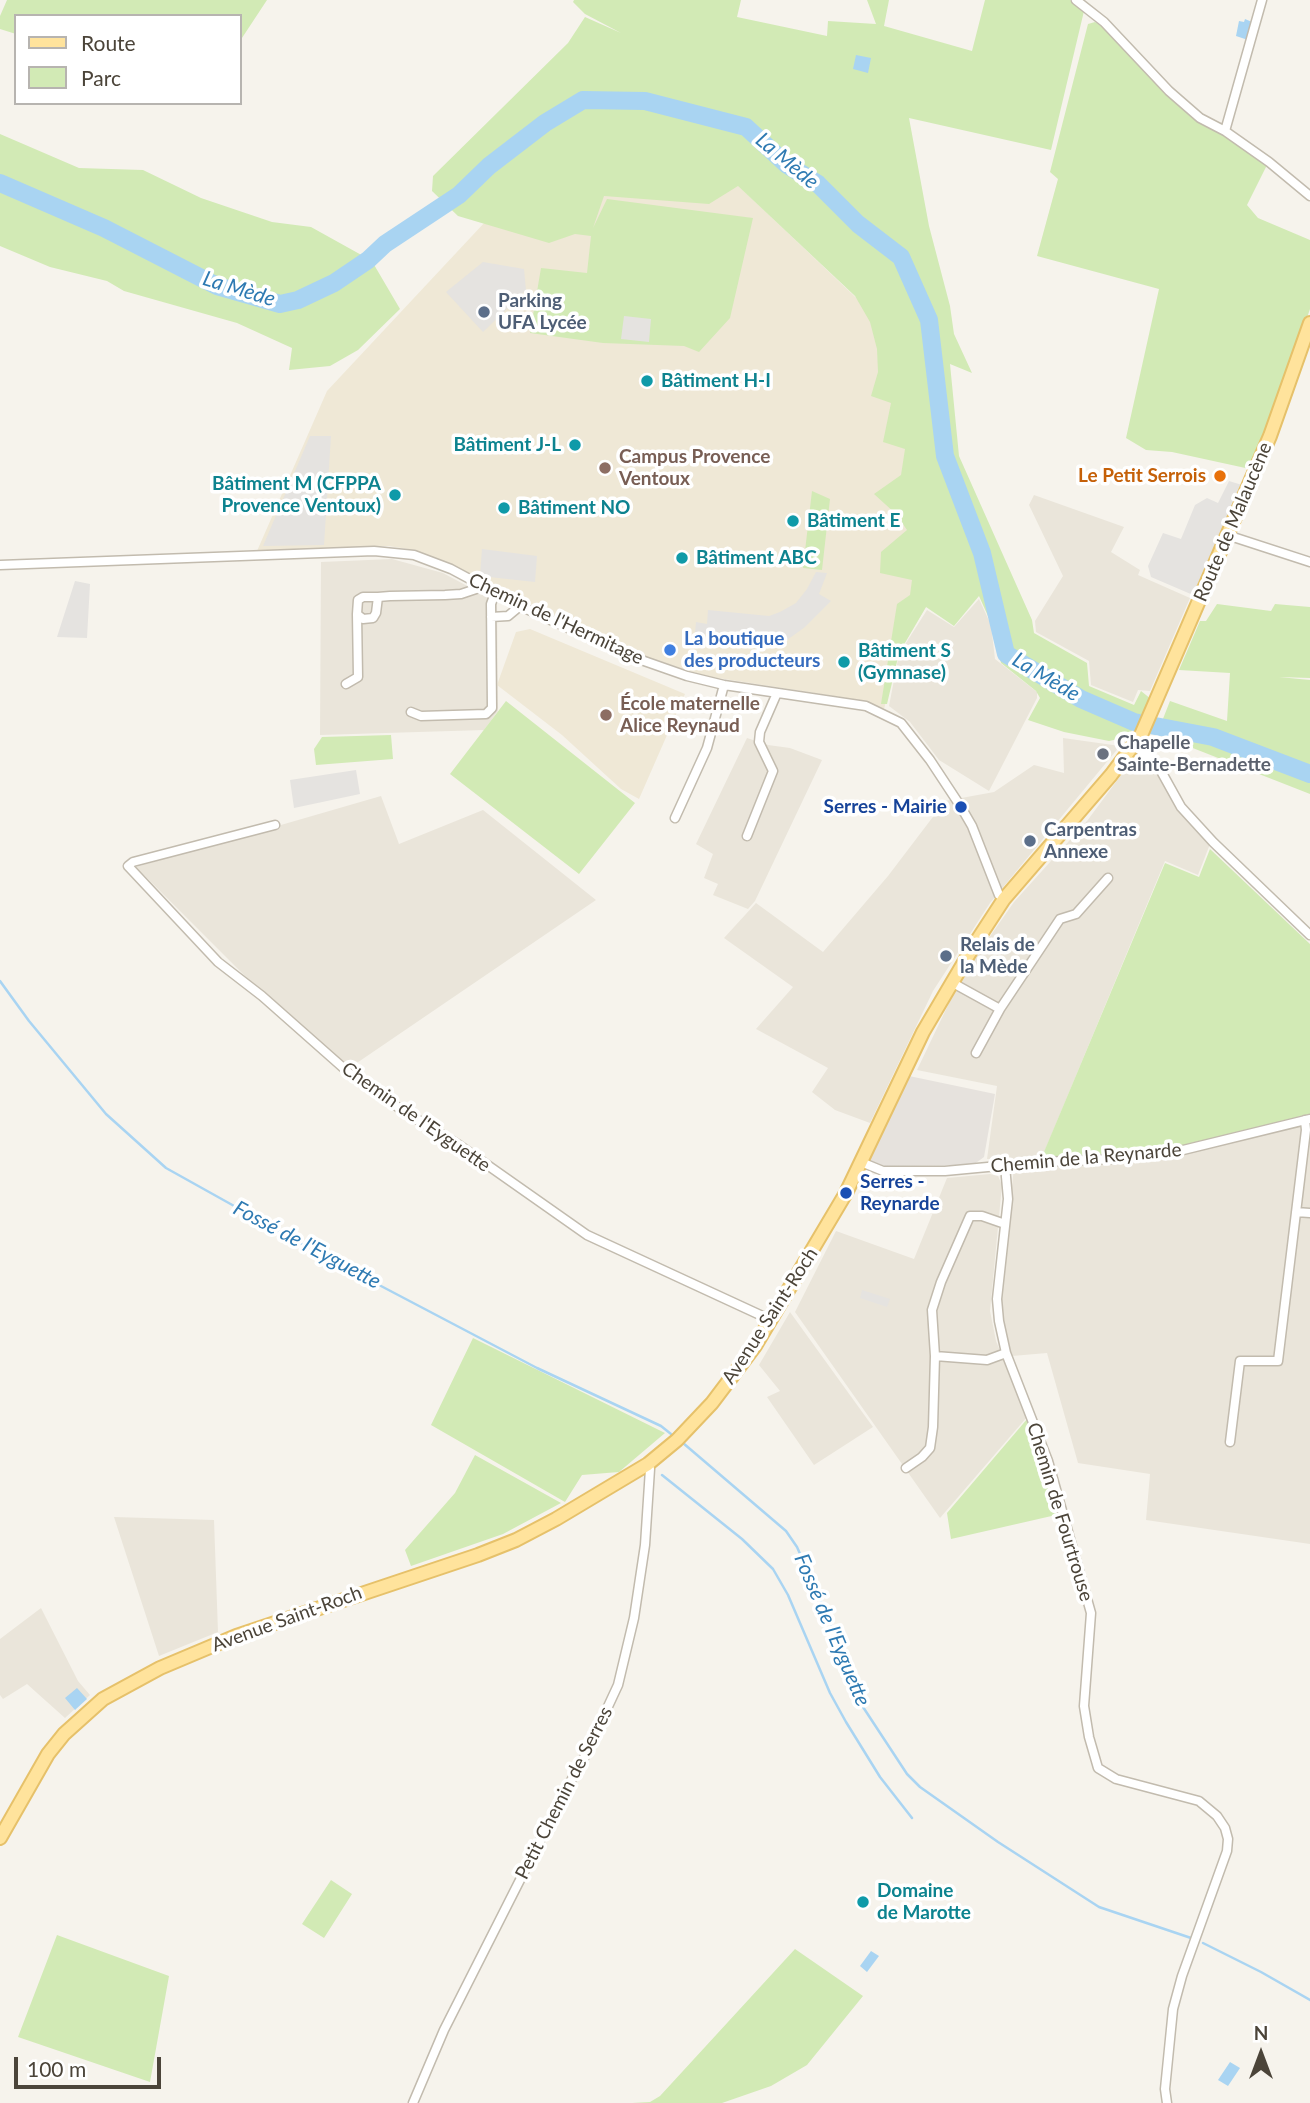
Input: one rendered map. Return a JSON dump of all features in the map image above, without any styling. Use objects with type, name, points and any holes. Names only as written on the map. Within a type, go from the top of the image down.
[{"type":"main road","name":"Route de Malaucène","points":[[1149,718],[1270,436],[1310,323]]},
{"type":"main road","name":"Avenue Saint-Roch","points":[[0,1838],[48,1754],[71,1727],[103,1699],[160,1668],[236,1636],[516,1540],[648,1464],[677,1440],[741,1367],[771,1320],[846,1194],[916,1046],[951,982],[1004,900],[1138,741],[1149,718]]},
{"type":"street","points":[[1076,0],[1104,22],[1170,91],[1200,118],[1225,131],[1269,162],[1310,197]]},
{"type":"street","points":[[1225,131],[1262,0]]},
{"type":"street","points":[[1227,535],[1310,562]]},
{"type":"street","name":"Chemin de l'Hermitage","points":[[0,565],[384,551],[429,560],[520,606],[627,655],[687,676],[724,685],[866,706],[901,723],[961,807],[999,895],[1004,900]]},
{"type":"street","points":[[346,684],[358,677],[358,600],[363,597],[461,594],[482,587]]},
{"type":"street","points":[[411,712],[421,716],[489,712],[492,701],[491,604],[495,593]]},
{"type":"street","points":[[357,614],[362,619],[373,618],[378,597]]},
{"type":"street","points":[[491,617],[508,616],[520,606]]},
{"type":"street","points":[[675,818],[707,748],[724,685]]},
{"type":"street","points":[[747,836],[772,778],[773,771],[760,742],[760,732],[777,693]]},
{"type":"street","points":[[1138,741],[1156,762],[1181,807],[1213,842],[1310,935]]},
{"type":"street","name":"Chemin de l'Eyguette","points":[[275,825],[133,862],[128,866],[218,962],[262,996],[357,1080],[459,1145],[587,1235],[771,1320]]},
{"type":"street","points":[[976,1053],[1000,1009],[1060,919],[1076,914],[1108,878]]},
{"type":"street","points":[[951,982],[1000,1009]]},
{"type":"street","points":[[1230,1442],[1240,1361],[1278,1361],[1308,1120]]},
{"type":"street","name":"Chemin de la Reynarde","points":[[861,1163],[888,1172],[966,1170],[1114,1159],[1175,1153],[1308,1120]]},
{"type":"street","name":"Chemin de Fourtrouse","points":[[1005,1166],[1008,1183],[997,1308],[1006,1353],[1048,1461],[1091,1613],[1084,1706],[1098,1768],[1116,1779],[1199,1801],[1217,1816],[1228,1839],[1227,1851],[1182,1976],[1173,2009],[1165,2089],[1167,2103]]},
{"type":"street","points":[[1296,1212],[1310,1213]]},
{"type":"street","points":[[906,1468],[930,1448],[935,1356],[932,1310],[941,1282],[970,1216],[982,1216],[1005,1224]]},
{"type":"street","points":[[935,1356],[987,1360],[1006,1353]]},
{"type":"street","name":"Petit Chemin de Serres","points":[[413,2103],[444,2029],[585,1756],[618,1685],[634,1618],[645,1545],[650,1469],[648,1464]]},
{"type":"shaded area","name":"Campus Provence Ventoux","points":[[710,159],[908,347],[926,607],[899,653],[884,709],[866,701],[705,676],[647,657],[619,647],[430,556],[408,549],[388,546],[257,551],[327,391],[514,191]]},
{"type":"shaded area","name":"Parking UFA Lycée","points":[[483,262],[524,269],[526,290],[483,332],[446,292]]},
{"type":"shaded area","points":[[624,316],[651,319],[649,342],[621,339]]},
{"type":"shaded area","points":[[310,436],[331,436],[324,545],[263,546]]},
{"type":"shaded area","points":[[1229,481],[1242,485],[1193,595],[1151,577],[1148,566],[1163,533],[1181,539],[1195,505],[1207,498],[1218,503]]},
{"type":"shaded area","points":[[1034,495],[1124,527],[1111,552],[1140,570],[1138,575],[1190,598],[1150,691],[1138,690],[1133,702],[1091,685],[1089,661],[1036,632],[1035,621],[1063,576],[1029,505]]},
{"type":"shaded area","points":[[482,549],[537,556],[535,582],[480,576]]},
{"type":"shaded area","points":[[392,559],[443,573],[497,602],[498,711],[484,730],[320,735],[321,562]]},
{"type":"shaded area","points":[[816,572],[827,573],[819,594],[831,601],[805,627],[787,640],[695,633],[696,622],[707,624],[708,610],[769,616],[780,612],[796,603]]},
{"type":"shaded area","points":[[75,581],[90,584],[87,638],[57,637]]},
{"type":"shaded area","points":[[979,599],[991,625],[995,659],[1037,692],[1037,698],[989,791],[939,760],[910,722],[889,706],[899,654],[927,610],[954,627]]},
{"type":"shaded area","name":"École maternelle Alice Reynaud","points":[[530,629],[685,694],[639,799],[621,789],[562,735],[497,685],[516,632]]},
{"type":"shaded area","points":[[747,738],[790,748],[822,760],[755,901],[748,909],[713,895],[718,884],[704,878],[713,854],[696,844]]},
{"type":"shaded area","points":[[1063,738],[1120,746],[990,903],[933,991],[870,1123],[835,1110],[812,1092],[828,1068],[756,1029],[793,987],[724,938],[756,903],[823,952],[888,876],[945,801],[994,792],[1034,765],[1064,773]]},
{"type":"shaded area","points":[[1130,763],[1153,764],[1210,844],[1198,875],[1165,861],[1041,1160],[987,1159],[997,1086],[917,1070],[961,978],[1014,902],[1087,821]]},
{"type":"shaded area","points":[[356,770],[360,794],[294,808],[290,780]]},
{"type":"shaded area","points":[[381,796],[399,844],[483,810],[596,900],[348,1069],[249,980],[136,867]]},
{"type":"shaded area","points":[[909,1076],[995,1094],[984,1157],[973,1165],[885,1166],[869,1160]]},
{"type":"shaded area","points":[[1310,1123],[1310,1544],[1146,1520],[1150,1474],[1078,1463],[1047,1353],[1012,1356],[999,1311],[1014,1167],[1108,1163],[1181,1154]]},
{"type":"shaded area","points":[[990,1174],[998,1176],[1002,1185],[990,1311],[996,1341],[1027,1417],[940,1518],[795,1312],[836,1231],[914,1259],[947,1178]]},
{"type":"shaded area","points":[[862,1290],[890,1299],[887,1307],[860,1298]]},
{"type":"shaded area","points":[[790,1312],[873,1427],[814,1465],[767,1397],[780,1391],[759,1365]]},
{"type":"shaded area","points":[[114,1517],[214,1520],[218,1632],[159,1656]]},
{"type":"shaded area","points":[[41,1608],[78,1681],[90,1695],[65,1718],[27,1684],[3,1699],[0,1695],[0,1639]]},
{"type":"green space","points":[[7,0],[267,0],[242,38],[242,14],[14,14],[14,33],[0,29],[0,16]]},
{"type":"green space","points":[[574,0],[741,0],[737,17],[827,36],[828,21],[876,24],[867,0],[889,0],[884,26],[972,51],[985,0],[1070,0],[1084,11],[1051,150],[909,118],[929,226],[950,306],[954,334],[972,373],[950,364],[959,456],[1032,620],[1034,633],[1087,663],[1089,686],[1134,705],[1141,691],[1151,699],[1128,737],[1109,741],[1064,732],[1028,720],[1040,698],[1036,691],[1001,663],[992,625],[979,596],[954,626],[926,607],[899,653],[887,704],[881,704],[897,604],[910,595],[912,580],[880,573],[881,552],[907,530],[896,514],[874,494],[901,475],[905,449],[883,442],[891,403],[871,396],[878,372],[877,349],[870,322],[855,296],[738,186],[709,204],[604,196],[593,228],[607,199],[753,218],[730,318],[699,352],[684,346],[603,343],[530,333],[541,268],[587,273],[591,236],[575,234],[549,243],[458,216],[432,191],[433,176],[568,43],[585,17],[621,33],[585,14]]},
{"type":"green space","points":[[1095,22],[1198,121],[1223,134],[1267,165],[1247,205],[1258,218],[1310,240],[1310,309],[1272,420],[1250,469],[1172,452],[1146,450],[1126,438],[1159,289],[1037,256],[1058,179],[1050,172],[1088,24]]},
{"type":"green space","points":[[0,134],[79,168],[143,170],[201,198],[272,222],[311,227],[365,257],[331,281],[298,296],[281,300],[218,283],[102,223],[0,178]]},
{"type":"green space","points":[[0,186],[105,233],[217,290],[281,308],[303,303],[339,285],[373,263],[400,309],[358,350],[330,366],[289,370],[292,348],[237,323],[124,291],[107,281],[50,267],[0,246]]},
{"type":"green space","points":[[812,491],[830,499],[822,570],[803,568]]},
{"type":"green space","points":[[1217,604],[1271,611],[1275,604],[1310,607],[1310,678],[1279,677],[1310,680],[1310,794],[1157,734],[1170,701],[1227,721],[1230,673],[1179,670],[1200,621],[1206,621]]},
{"type":"green space","points":[[506,701],[635,803],[579,874],[450,774]]},
{"type":"green space","points":[[391,735],[393,759],[316,765],[314,749],[322,737]]},
{"type":"green space","points":[[1210,849],[1310,944],[1310,1116],[1176,1150],[1041,1159],[1165,863],[1199,877]]},
{"type":"green space","points":[[473,1338],[665,1433],[619,1472],[582,1475],[565,1502],[431,1425]]},
{"type":"green space","points":[[1028,1418],[1056,1515],[951,1539],[947,1513]]},
{"type":"green space","points":[[475,1455],[561,1503],[503,1534],[411,1566],[405,1550],[455,1493]]},
{"type":"green space","points":[[331,1880],[352,1894],[324,1938],[302,1924]]},
{"type":"green space","points":[[57,1935],[169,1976],[150,2082],[18,2037]]},
{"type":"green space","points":[[795,1949],[863,1996],[807,2065],[771,2086],[722,2103],[632,2103],[650,2102],[660,2096]]},
{"type":"water","points":[[1245,19],[1252,22],[1248,40],[1236,36],[1239,21],[1244,22]]},
{"type":"water","points":[[856,55],[871,58],[868,73],[853,69]]},
{"type":"water","points":[[77,1688],[87,1699],[75,1710],[65,1698]]},
{"type":"water","points":[[871,1951],[879,1956],[867,1972],[860,1966]]},
{"type":"water","points":[[1230,2062],[1240,2068],[1228,2086],[1218,2080]]},
{"type":"waterway","name":"La Mède","points":[[0,183],[104,228],[217,286],[280,304],[298,300],[334,283],[368,260],[385,244],[459,195],[489,166],[545,123],[583,100],[645,101],[746,127],[786,164],[818,184],[858,224],[901,257],[929,320],[945,456],[982,553],[1006,654],[1081,699],[1134,722],[1213,737],[1310,774]]},
{"type":"waterway","name":"Fossé de l'Eyguette","points":[[0,981],[29,1021],[106,1114],[166,1168],[322,1255],[537,1368],[661,1426],[671,1434]]},
{"type":"waterway","name":"Fossé de l'Eyguette","points":[[683,1443],[786,1531],[797,1547],[836,1636],[847,1674],[863,1707],[907,1774],[920,1787],[998,1842],[1099,1907],[1194,1939]]},
{"type":"waterway","points":[[662,1475],[742,1539],[773,1569],[788,1595],[830,1693],[846,1722],[880,1777],[912,1818]]},
{"type":"waterway","name":"Fossé de l'Eyguette","points":[[1203,1943],[1310,2000]]},
{"type":"place","name":"Parking UFA Lycée","points":[[484,312]]},
{"type":"place","name":"Bâtiment H-I","points":[[647,381]]},
{"type":"place","name":"Bâtiment J-L","points":[[575,445]]},
{"type":"place","name":"Campus Provence Ventoux","points":[[605,468]]},
{"type":"place","name":"Le Petit Serrois","points":[[1220,476]]},
{"type":"place","name":"Bâtiment M (CFPPA Provence Ventoux)","points":[[395,495]]},
{"type":"place","name":"Bâtiment NO","points":[[504,508]]},
{"type":"place","name":"Bâtiment E","points":[[793,521]]},
{"type":"place","name":"Bâtiment ABC","points":[[682,558]]},
{"type":"place","name":"La boutique des producteurs","points":[[670,650]]},
{"type":"place","name":"Bâtiment S (Gymnase)","points":[[844,662]]},
{"type":"place","name":"École maternelle Alice Reynaud","points":[[606,715]]},
{"type":"place","name":"Chapelle Sainte-Bernadette","points":[[1103,754]]},
{"type":"place","name":"Serres - Mairie","points":[[961,807]]},
{"type":"place","name":"Carpentras Annexe","points":[[1030,841]]},
{"type":"place","name":"Relais de la Mède","points":[[946,956]]},
{"type":"place","name":"Serres - Reynarde","points":[[846,1193]]},
{"type":"place","name":"Domaine de Marotte","points":[[863,1902]]}]
